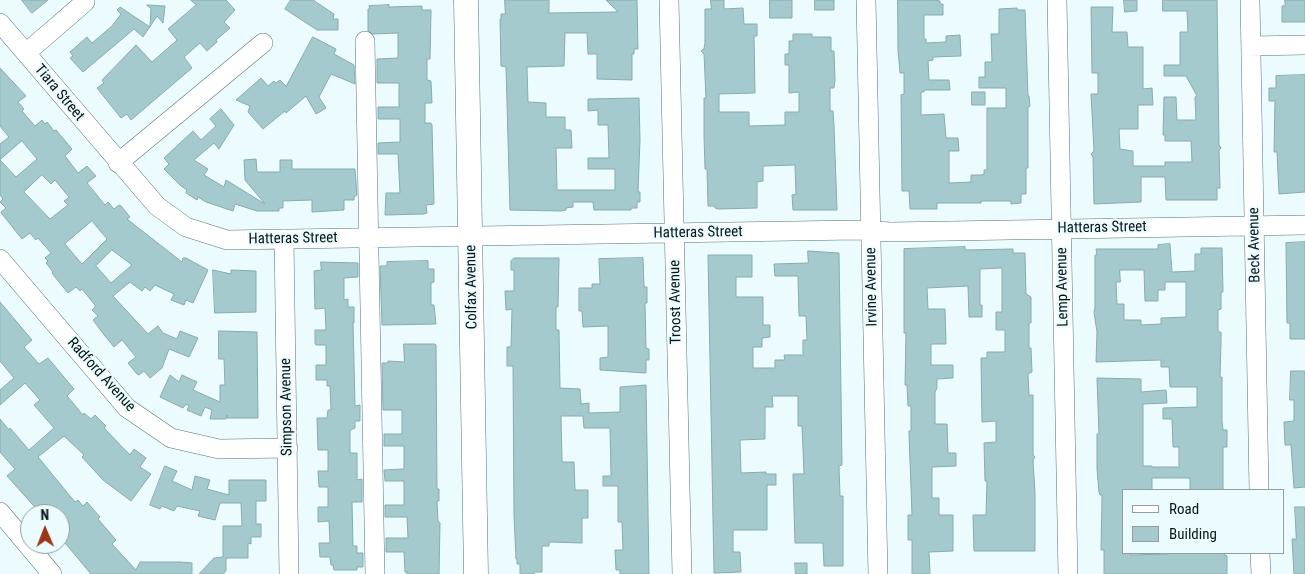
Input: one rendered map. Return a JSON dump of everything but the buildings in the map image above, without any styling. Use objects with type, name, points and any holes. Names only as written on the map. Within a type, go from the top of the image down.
[{"type":"main road","name":"Colfax Avenue","points":[[466,0],[476,574]]},
{"type":"street","name":"Troost Avenue","points":[[669,0],[682,574]]},
{"type":"street","name":"Irvine Avenue","points":[[866,0],[878,574]]},
{"type":"street","name":"Lemp Avenue","points":[[1057,0],[1068,574]]},
{"type":"street","name":"Beck Avenue","points":[[1250,0],[1259,489]]},
{"type":"street","points":[[26,54],[85,2]]},
{"type":"street","name":"Tiara Street","points":[[0,23],[118,163]]},
{"type":"street","points":[[365,41],[375,574]]},
{"type":"street","points":[[118,163],[263,43]]},
{"type":"street","points":[[1252,46],[1305,45]]},
{"type":"street","name":"Hatteras Street","points":[[118,163],[157,206],[186,227],[227,240],[1305,225]]},
{"type":"street","name":"Simpson Avenue","points":[[284,239],[290,574]]},
{"type":"street","name":"Radford Avenue","points":[[0,260],[127,408],[171,438],[219,449],[288,448]]},
{"type":"street","points":[[0,512],[52,574]]},
{"type":"street","points":[[1260,554],[1260,574]]}]
